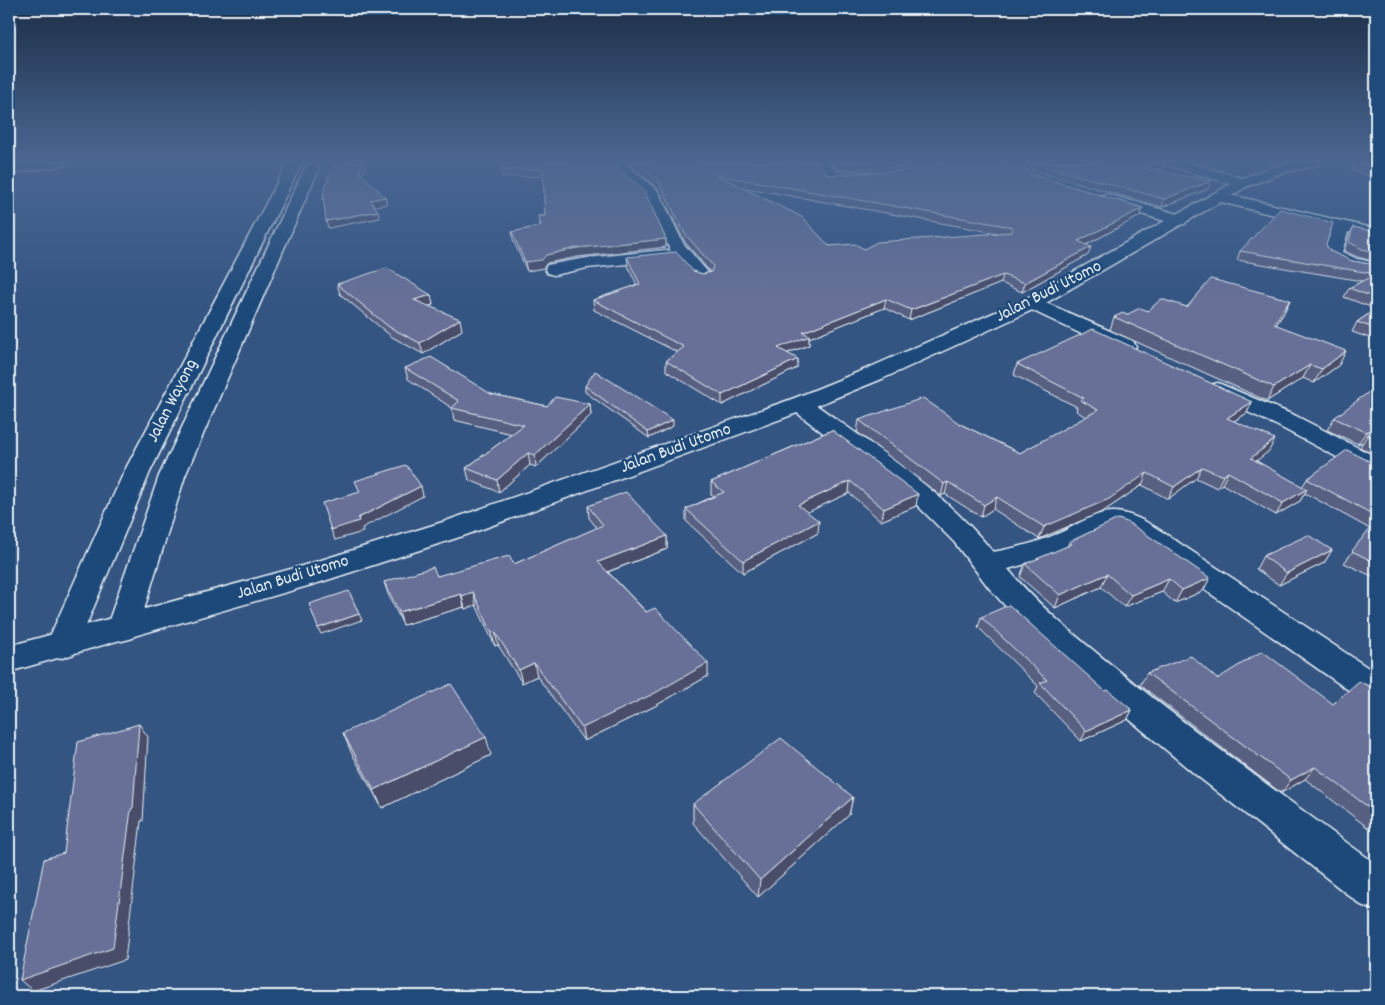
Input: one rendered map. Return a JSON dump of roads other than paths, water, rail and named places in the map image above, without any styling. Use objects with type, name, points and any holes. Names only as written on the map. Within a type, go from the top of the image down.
[{"type":"street","name":"Jalan Wayong","points":[[62,645],[137,472],[271,209]]},
{"type":"street","name":"Jalan Wayong","points":[[122,629],[172,476],[293,209]]},
{"type":"street","points":[[659,209],[679,253],[702,276]]},
{"type":"street","points":[[1140,209],[1179,220]]},
{"type":"street","name":"Jalan Budi Utomo","points":[[9,660],[308,575],[456,528],[800,404],[874,374],[1032,304],[1198,209]]},
{"type":"street","points":[[1268,209],[1376,234]]},
{"type":"street","points":[[1341,226],[1332,254],[1352,263],[1376,268]]},
{"type":"street","points":[[554,269],[587,263],[679,253]]},
{"type":"street","points":[[1032,304],[1146,356]]},
{"type":"street","points":[[1199,381],[1287,421],[1376,467]]},
{"type":"street","points":[[800,404],[927,498],[958,528],[1019,603],[1061,642],[1132,702],[1226,778],[1376,890]]},
{"type":"street","points":[[986,563],[1014,559],[1035,552],[1067,541],[1109,521],[1126,524],[1156,542],[1376,691]]}]
